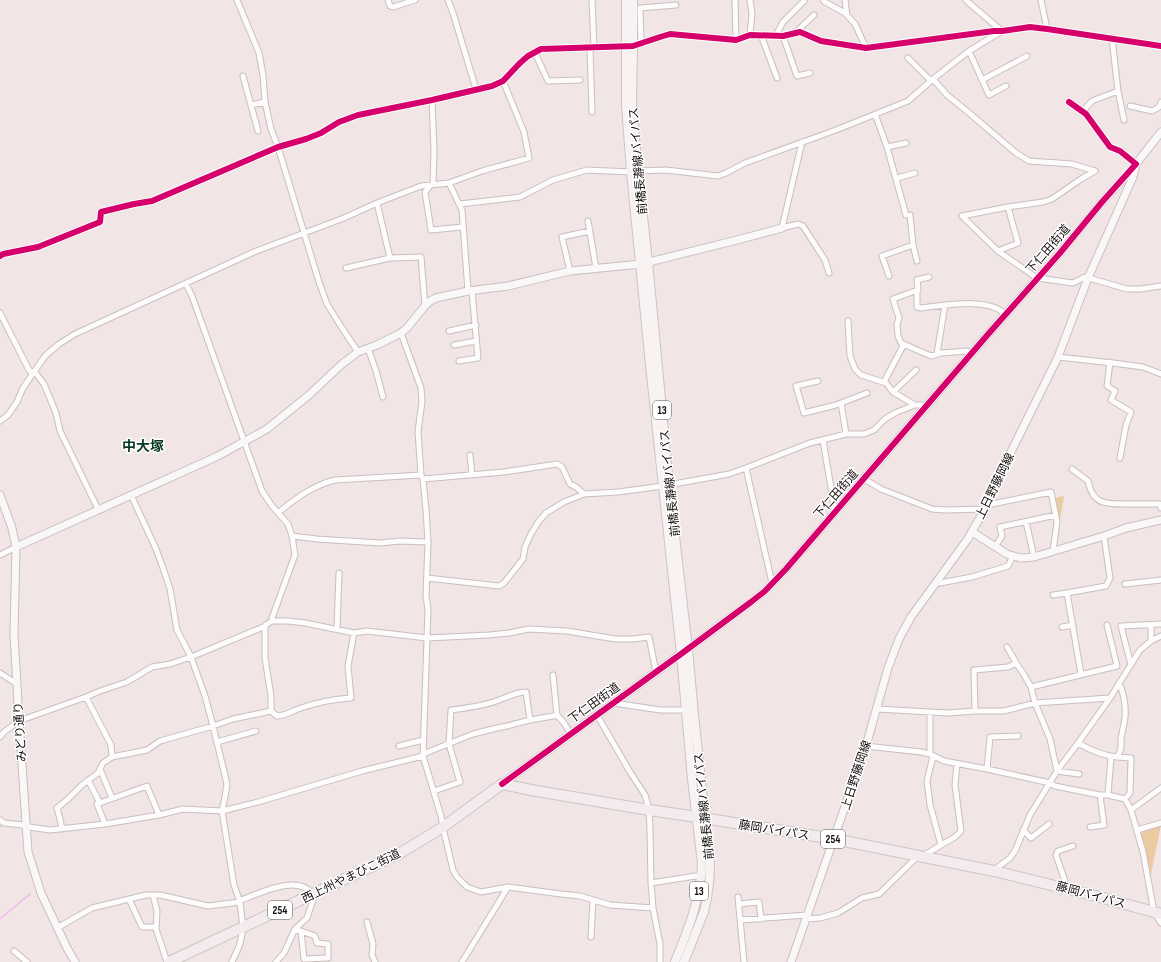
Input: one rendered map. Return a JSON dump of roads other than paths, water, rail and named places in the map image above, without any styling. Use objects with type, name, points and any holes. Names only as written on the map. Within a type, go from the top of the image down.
[{"type":"highway","name":"藤岡バイパス","points":[[502,784],[920,856],[994,871],[1157,913]]},
{"type":"highway","name":"西上州やまびこ街道","points":[[168,962],[402,852],[443,827],[502,784]]},
{"type":"main road","name":"前橋長瀞線バイパス","points":[[626,0],[633,46]]},
{"type":"main road","name":"前橋長瀞線バイパス","points":[[633,0],[633,46],[626,105],[644,263],[650,365],[666,485],[685,651],[701,818],[702,875],[697,901],[675,962]]},
{"type":"main road","name":"前橋長瀞線バイパス","points":[[684,962],[704,912],[709,885],[710,863],[701,818],[686,710],[685,651]]},
{"type":"street","points":[[237,0],[259,53],[263,75],[265,102],[271,129],[278,147],[303,234],[327,304],[358,352]]},
{"type":"street","points":[[388,0],[390,6],[393,7],[415,0]]},
{"type":"street","points":[[448,0],[476,89]]},
{"type":"street","points":[[592,0],[592,112]]},
{"type":"street","points":[[735,0],[736,40]]},
{"type":"street","points":[[750,35],[752,13],[751,2],[757,0]]},
{"type":"street","points":[[823,0],[847,15],[855,24],[866,48]]},
{"type":"street","points":[[845,0],[847,15]]},
{"type":"street","points":[[966,0],[1002,31]]},
{"type":"street","points":[[1041,0],[1047,28]]},
{"type":"street","points":[[776,36],[783,22],[804,2]]},
{"type":"street","points":[[633,46],[640,8],[676,5]]},
{"type":"street","points":[[795,33],[814,14]]},
{"type":"street","points":[[0,256],[2,254],[38,247],[100,222],[101,212],[152,201],[278,147],[316,135],[339,122],[358,115],[432,100],[503,82],[520,63],[541,49],[633,46],[670,34],[736,40],[750,35],[783,36],[800,32],[821,41],[866,48],[1030,27],[1047,28],[1161,46]]},
{"type":"street","points":[[460,204],[520,197],[553,180],[587,170],[666,170],[718,176],[745,163],[836,130],[908,101],[969,51],[1002,31]]},
{"type":"street","points":[[761,35],[778,78]]},
{"type":"street","points":[[783,36],[797,76],[810,73]]},
{"type":"street","points":[[1112,38],[1118,91],[1124,120]]},
{"type":"street","points":[[969,51],[989,95],[1006,86]]},
{"type":"street","points":[[535,53],[548,81],[580,80]]},
{"type":"street","points":[[982,80],[1027,56]]},
{"type":"street","points":[[908,58],[952,99],[1016,153],[1029,161],[1072,164],[1095,171],[1080,179],[1052,199],[1043,202],[962,216],[998,251],[1037,278],[1073,283],[1085,277],[1127,289],[1161,286]]},
{"type":"street","points":[[243,76],[258,131]]},
{"type":"street","points":[[0,421],[8,415],[17,402],[23,388],[45,356],[59,344],[75,334],[254,252],[344,218],[377,203],[421,186],[449,183],[482,171],[529,158],[524,132],[503,82]]},
{"type":"street","points":[[1083,111],[1092,101],[1118,91]]},
{"type":"street","points":[[432,100],[434,150],[431,186],[425,192],[431,230],[463,227]]},
{"type":"street","points":[[251,105],[265,102]]},
{"type":"street","points":[[1069,102],[1083,111],[1110,147],[1120,151],[1136,164]]},
{"type":"street","points":[[1130,106],[1152,111],[1159,107],[1161,102]]},
{"type":"street","points":[[1156,109],[1161,113]]},
{"type":"street","points":[[875,114],[888,147],[908,215],[917,261]]},
{"type":"street","name":"上日野藤岡線","points":[[791,962],[866,746],[888,668],[899,639],[911,617],[972,532],[986,507],[1002,470],[1058,357],[1088,278],[1133,177],[1136,164],[1161,132]]},
{"type":"street","points":[[782,228],[802,142]]},
{"type":"street","points":[[888,147],[906,143]]},
{"type":"street","name":"下仁田街道","points":[[502,784],[685,651],[751,602],[772,584],[1136,164]]},
{"type":"street","points":[[897,178],[915,173]]},
{"type":"street","points":[[449,183],[462,210],[470,291],[476,325],[478,358],[459,360]]},
{"type":"street","points":[[377,203],[390,258]]},
{"type":"street","points":[[998,251],[1018,243],[1008,207]]},
{"type":"street","points":[[588,221],[596,268]]},
{"type":"street","points":[[0,555],[98,509],[218,456],[267,429],[358,352],[401,333],[430,301],[436,298],[470,291],[508,286],[570,271],[644,263],[798,224],[803,226],[825,260],[829,273]]},
{"type":"street","points":[[570,271],[562,237],[590,231]]},
{"type":"street","points":[[889,276],[882,256],[913,244]]},
{"type":"street","points":[[346,268],[390,258],[420,257],[425,306]]},
{"type":"street","points":[[929,276],[917,280],[917,307],[920,308],[964,303],[978,304],[996,308],[1006,315]]},
{"type":"street","points":[[186,284],[192,296],[262,491],[272,506],[279,512],[288,524],[292,536],[295,555],[272,621]]},
{"type":"street","points":[[917,290],[894,299],[899,318],[897,324],[898,336],[902,343],[932,356],[941,353],[967,351],[971,354]]},
{"type":"street","points":[[937,354],[945,305]]},
{"type":"street","points":[[0,313],[25,360],[27,367],[31,372],[34,371],[44,384],[56,413],[60,431],[98,509]]},
{"type":"street","points":[[848,321],[850,356],[855,369],[861,375],[886,383],[893,392],[915,405]]},
{"type":"street","points":[[449,331],[476,325]]},
{"type":"street","points":[[401,333],[421,388],[422,401],[418,432],[428,542],[427,638],[423,755],[442,816],[443,827],[453,870],[467,887],[481,892],[508,887],[580,896],[610,905],[653,908]]},
{"type":"street","points":[[454,345],[476,341]]},
{"type":"street","points":[[884,382],[904,344]]},
{"type":"street","points":[[368,348],[383,397]]},
{"type":"street","points":[[1058,357],[1143,367],[1161,374]]},
{"type":"street","points":[[1110,362],[1107,386],[1115,392],[1111,400],[1131,412],[1126,425],[1120,458]]},
{"type":"street","points":[[893,392],[916,370]]},
{"type":"street","points":[[818,381],[796,386],[804,413],[841,403],[867,393]]},
{"type":"street","points":[[841,403],[846,434]]},
{"type":"street","points":[[427,578],[499,586],[504,583],[523,559],[525,547],[531,534],[546,513],[564,502],[584,494],[618,492],[728,474],[810,443],[846,434],[864,434],[874,430],[885,419],[915,405],[928,405]]},
{"type":"street","points":[[823,440],[835,512]]},
{"type":"street","points":[[470,454],[472,475]]},
{"type":"street","points":[[279,512],[295,499],[324,483],[336,480],[472,475],[557,464],[562,467],[570,484],[584,494]]},
{"type":"street","points":[[746,468],[772,584]]},
{"type":"street","points":[[1072,469],[1088,481],[1090,490],[1100,501],[1108,504],[1161,506]]},
{"type":"street","points":[[864,479],[881,489],[932,509],[945,510],[986,507],[1051,492],[1057,522],[1053,551]]},
{"type":"street","name":"みどり通り","points":[[0,495],[12,528],[16,547],[14,635],[28,852],[41,893],[66,948],[75,962]]},
{"type":"street","points":[[131,495],[164,568],[170,589],[177,630],[191,657],[205,696],[227,784],[222,811],[234,885],[240,902],[243,928],[240,944],[232,962]]},
{"type":"street","points":[[995,546],[1002,536],[1000,527],[1056,516]]},
{"type":"street","points":[[972,532],[1013,556],[1021,558],[1034,557],[1126,528],[1161,520]]},
{"type":"street","points":[[1026,522],[1034,557]]},
{"type":"street","points":[[292,536],[380,543],[400,541],[428,542]]},
{"type":"street","points":[[1052,595],[1106,586],[1110,578],[1104,536]]},
{"type":"street","points":[[937,581],[940,583],[972,577],[1008,566],[1013,556]]},
{"type":"street","points":[[337,629],[339,573]]},
{"type":"street","points":[[1125,584],[1161,580]]},
{"type":"street","points":[[1067,593],[1081,674]]},
{"type":"street","points":[[0,737],[4,732],[19,721],[86,697],[100,690],[127,682],[152,667],[170,664],[191,657],[272,621],[288,621],[354,633],[367,631],[427,638],[489,635],[510,633],[528,629],[567,631],[615,639],[649,637],[656,672]]},
{"type":"street","points":[[1130,665],[1121,626],[1161,624]]},
{"type":"street","points":[[265,625],[266,658],[271,696],[271,711]]},
{"type":"street","points":[[1062,627],[1073,625]]},
{"type":"street","points":[[1031,687],[1116,666],[1107,625]]},
{"type":"street","points":[[1151,625],[1151,641]]},
{"type":"street","points":[[271,711],[277,716],[281,716],[327,700],[351,698],[348,666],[354,633]]},
{"type":"street","points":[[994,871],[1010,858],[1014,852],[1030,815],[1057,771],[1110,698],[1140,650],[1151,641],[1161,638]]},
{"type":"street","points":[[1007,647],[1031,687],[1035,703],[1050,739],[1057,771]]},
{"type":"street","points":[[976,711],[974,670],[1008,667],[1016,663]]},
{"type":"street","points":[[0,673],[17,684]]},
{"type":"street","points":[[553,675],[557,715],[564,723],[570,734]]},
{"type":"street","points":[[1108,795],[1114,757],[1122,748],[1121,740],[1126,706],[1119,683]]},
{"type":"street","points":[[434,791],[460,782],[449,744],[451,710],[474,707],[521,692],[526,692],[530,720]]},
{"type":"street","points":[[86,697],[111,745],[112,757]]},
{"type":"street","points":[[877,709],[948,713],[1004,710],[1035,703],[1110,698]]},
{"type":"street","points":[[614,703],[660,710],[686,710]]},
{"type":"street","points":[[62,829],[57,808],[82,785],[98,773],[103,764],[112,757],[147,750],[160,741],[233,719],[271,711]]},
{"type":"street","points":[[930,713],[932,755],[927,781],[930,805],[941,845]]},
{"type":"street","points":[[0,820],[4,823],[44,830],[105,824],[183,810],[222,811],[423,755],[473,734],[557,715]]},
{"type":"street","points":[[597,715],[630,772],[646,795],[649,810],[653,908],[660,944],[660,962]]},
{"type":"street","points":[[217,742],[256,731]]},
{"type":"street","points":[[987,769],[990,737],[1018,736]]},
{"type":"street","points":[[399,746],[423,740]]},
{"type":"street","points":[[1078,743],[1092,751],[1114,757],[1131,758],[1130,793],[1125,799]]},
{"type":"street","points":[[866,746],[908,750],[932,755],[944,761],[957,764],[1050,783],[1055,786],[1125,799]]},
{"type":"street","points":[[740,920],[806,917],[820,918],[838,913],[862,898],[879,894],[920,856],[955,837],[961,832],[955,785],[957,764]]},
{"type":"street","points":[[100,769],[112,798]]},
{"type":"street","points":[[1057,771],[1079,774]]},
{"type":"street","points":[[88,780],[100,803]]},
{"type":"street","points":[[105,824],[97,804],[147,786],[159,815]]},
{"type":"street","points":[[1130,810],[1161,788]]},
{"type":"street","points":[[1090,827],[1104,825],[1100,795]]},
{"type":"street","points":[[1125,799],[1137,830],[1157,913],[1161,923]]},
{"type":"street","points":[[1137,830],[1161,823]]},
{"type":"street","points":[[1023,830],[1031,838],[1049,824]]},
{"type":"street","points":[[1064,888],[1065,881],[1056,855],[1058,851],[1073,846]]},
{"type":"street","points":[[651,884],[702,875]]},
{"type":"street","points":[[57,928],[92,908],[146,895],[172,898],[208,906],[240,902],[286,885],[300,886],[309,889],[314,897],[307,918],[295,929],[284,953],[276,962]]},
{"type":"street","points":[[462,962],[508,887]]},
{"type":"street","points":[[153,895],[156,911],[156,927],[168,962]]},
{"type":"street","points":[[738,897],[744,962]]},
{"type":"street","points":[[129,900],[142,927],[156,927]]},
{"type":"street","points":[[591,937],[593,900]]},
{"type":"street","points":[[739,904],[759,902],[761,919]]},
{"type":"street","points":[[367,922],[373,944],[372,955],[375,962]]},
{"type":"street","points":[[295,929],[301,931],[315,936],[317,943],[328,944],[328,958],[304,959],[301,931]]},
{"type":"street","points":[[14,951],[27,962]]},
{"type":"waterway","points":[[0,919],[30,894]]},
{"type":"district","name":"中大塚","points":[[143,446]]}]
